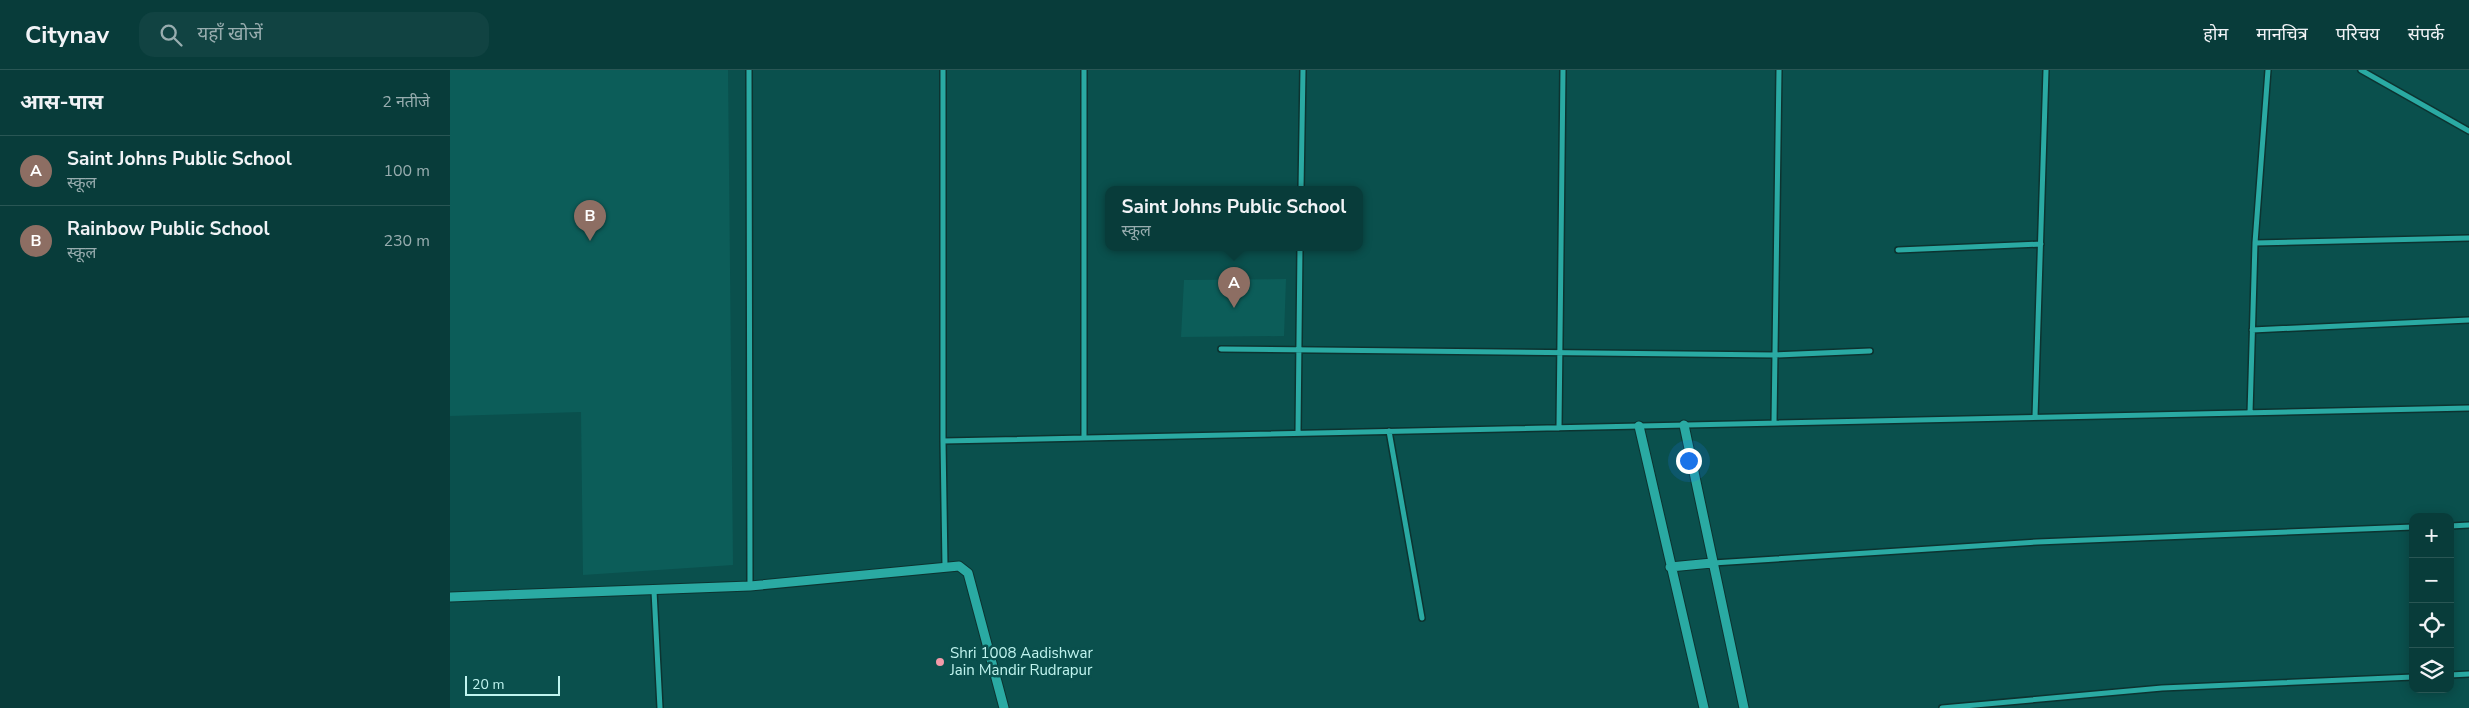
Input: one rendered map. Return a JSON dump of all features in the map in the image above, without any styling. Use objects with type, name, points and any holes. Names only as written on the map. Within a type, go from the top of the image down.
[{"type":"street","points":[[749,70],[750,586]]},
{"type":"street","points":[[943,70],[945,566]]},
{"type":"street","points":[[1084,70],[1084,438]]},
{"type":"street","points":[[1301,186],[1303,70]]},
{"type":"street","points":[[1559,428],[1563,70]]},
{"type":"street","points":[[1774,423],[1779,70]]},
{"type":"street","points":[[2035,417],[2046,70]]},
{"type":"street","points":[[2250,413],[2255,243],[2268,70]]},
{"type":"street","points":[[2361,70],[2469,131]]},
{"type":"street","points":[[2255,243],[2469,238]]},
{"type":"street","points":[[1898,250],[2040,244]]},
{"type":"street","points":[[1298,433],[1300,251]]},
{"type":"street","points":[[2252,330],[2469,320]]},
{"type":"street","points":[[1221,349],[1299,348],[1775,355],[1870,351]]},
{"type":"street","points":[[943,441],[2469,408]]},
{"type":"street","points":[[1684,425],[1744,708]]},
{"type":"street","points":[[1639,426],[1704,708]]},
{"type":"street","points":[[1389,431],[1422,618]]},
{"type":"street","points":[[2454,526],[2469,525]]},
{"type":"street","points":[[1670,567],[2037,542],[2409,527]]},
{"type":"street","points":[[450,597],[750,586],[958,566],[968,573],[1004,708]]},
{"type":"street","points":[[654,591],[660,708]]},
{"type":"street","points":[[2454,675],[2469,674]]},
{"type":"street","points":[[1942,708],[2162,688],[2409,677]]},
{"type":"shaded area","points":[[450,70],[728,70],[733,565],[583,575],[581,412],[450,416]]},
{"type":"shaded area","points":[[1286,279],[1284,336],[1181,337],[1184,280]]},
{"type":"place","name":"Rainbow Public School","points":[[590,241]]},
{"type":"place","name":"Saint Johns Public School","points":[[1234,308]]},
{"type":"place","name":"Shri 1008 Aadishwar Jain Mandir Rudrapur","points":[[940,662]]}]
